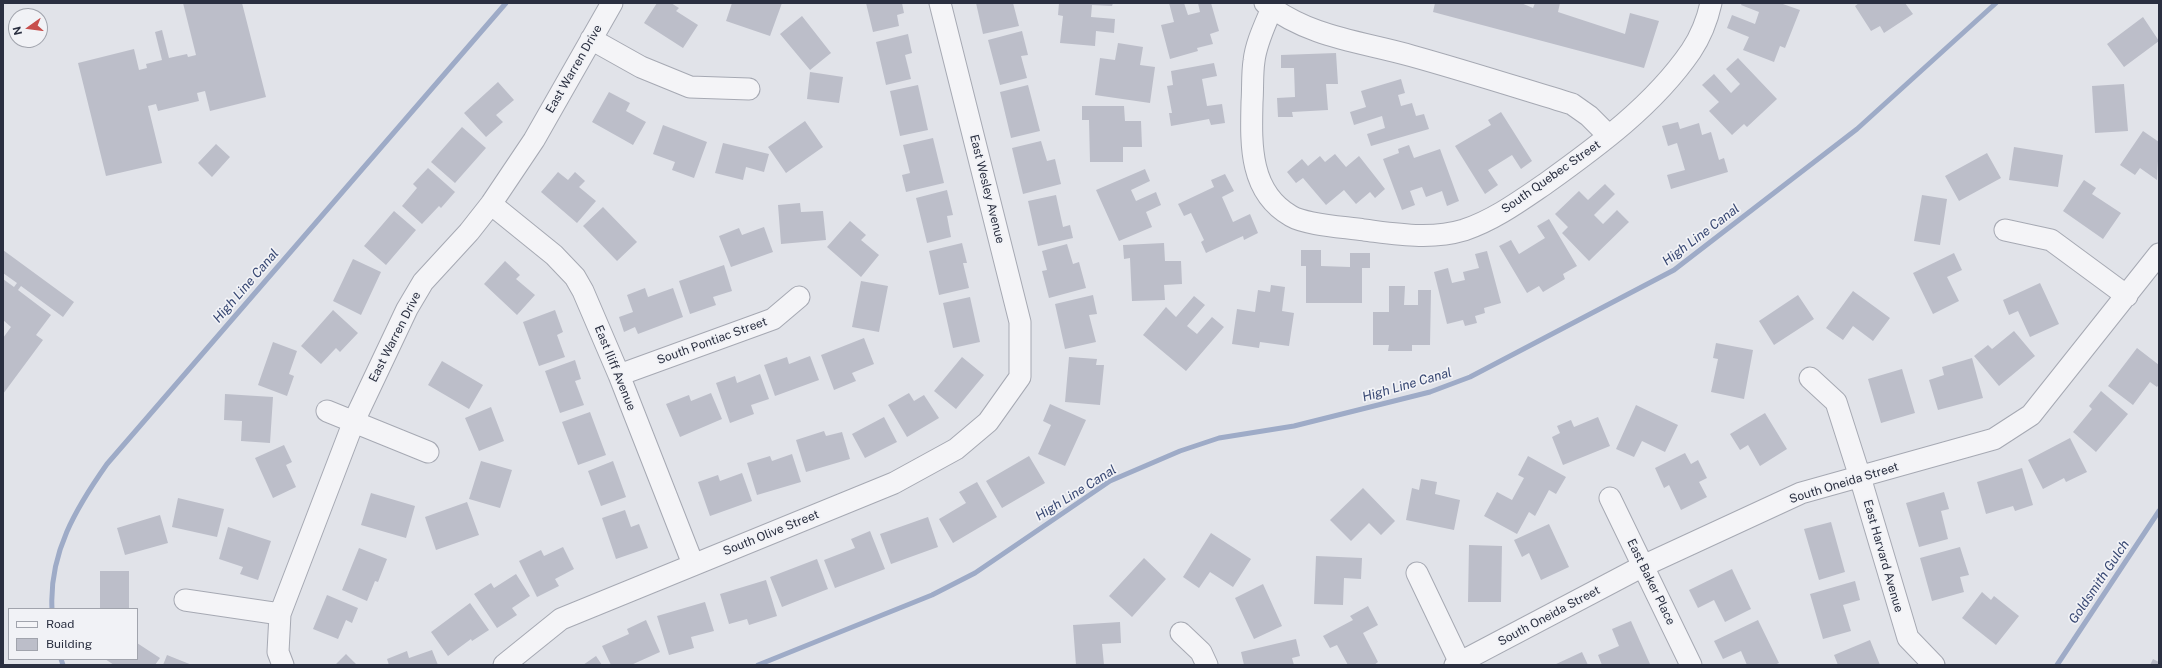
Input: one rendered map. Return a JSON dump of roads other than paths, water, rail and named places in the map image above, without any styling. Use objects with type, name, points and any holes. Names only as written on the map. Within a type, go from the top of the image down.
[{"type":"street","name":"East Warren Drive","points":[[283,665],[278,652],[280,614],[354,421],[413,298],[434,269],[469,232],[534,140],[612,3]]},
{"type":"street","name":"East Wesley Avenue","points":[[940,3],[1020,322],[1020,377]]},
{"type":"street","name":"South Quebec Street","points":[[1608,135],[1589,116],[1572,104],[1411,56],[1338,39],[1302,25],[1269,6],[1254,60],[1251,145],[1259,180],[1277,206],[1292,217],[1328,225],[1404,235],[1437,235],[1464,230],[1513,206],[1580,159],[1641,107],[1668,79],[1691,50],[1706,24],[1711,3]]},
{"type":"street","points":[[591,39],[641,67],[690,87],[749,89]]},
{"type":"street","name":"East Iliff Avenue","points":[[490,204],[554,255],[575,277],[590,306],[619,375],[693,564]]},
{"type":"street","points":[[2005,230],[2051,240],[2127,296]]},
{"type":"street","name":"South Oneida Street","points":[[1458,664],[1643,566],[1801,493],[1994,438],[2031,415],[2159,254]]},
{"type":"street","name":"South Pontiac Street","points":[[619,375],[773,319],[799,297]]},
{"type":"street","name":"South Olive Street","points":[[504,665],[561,618],[894,483],[923,469],[956,449],[988,422],[1020,377]]},
{"type":"street","name":"East Harvard Avenue","points":[[1810,378],[1836,402],[1908,638],[1934,665]]},
{"type":"street","points":[[327,411],[428,452]]},
{"type":"street","name":"East Baker Place","points":[[1610,498],[1691,665]]},
{"type":"street","points":[[1417,573],[1458,664]]},
{"type":"street","points":[[185,600],[280,614]]},
{"type":"street","points":[[1181,633],[1201,652],[1208,665]]},
{"type":"waterway","name":"High Line Canal","points":[[52,608],[52,588],[60,550],[75,514],[107,464],[506,3]]},
{"type":"waterway","name":"High Line Canal","points":[[758,665],[932,595],[975,573],[1110,481],[1180,451],[1219,438],[1294,426],[1430,392],[1470,377],[1674,270],[1857,129],[1996,3]]},
{"type":"waterway","name":"Goldsmith Gulch","points":[[2057,665],[2159,511]]},
{"type":"waterway","name":"High Line Canal","points":[[61,660],[63,665]]}]
